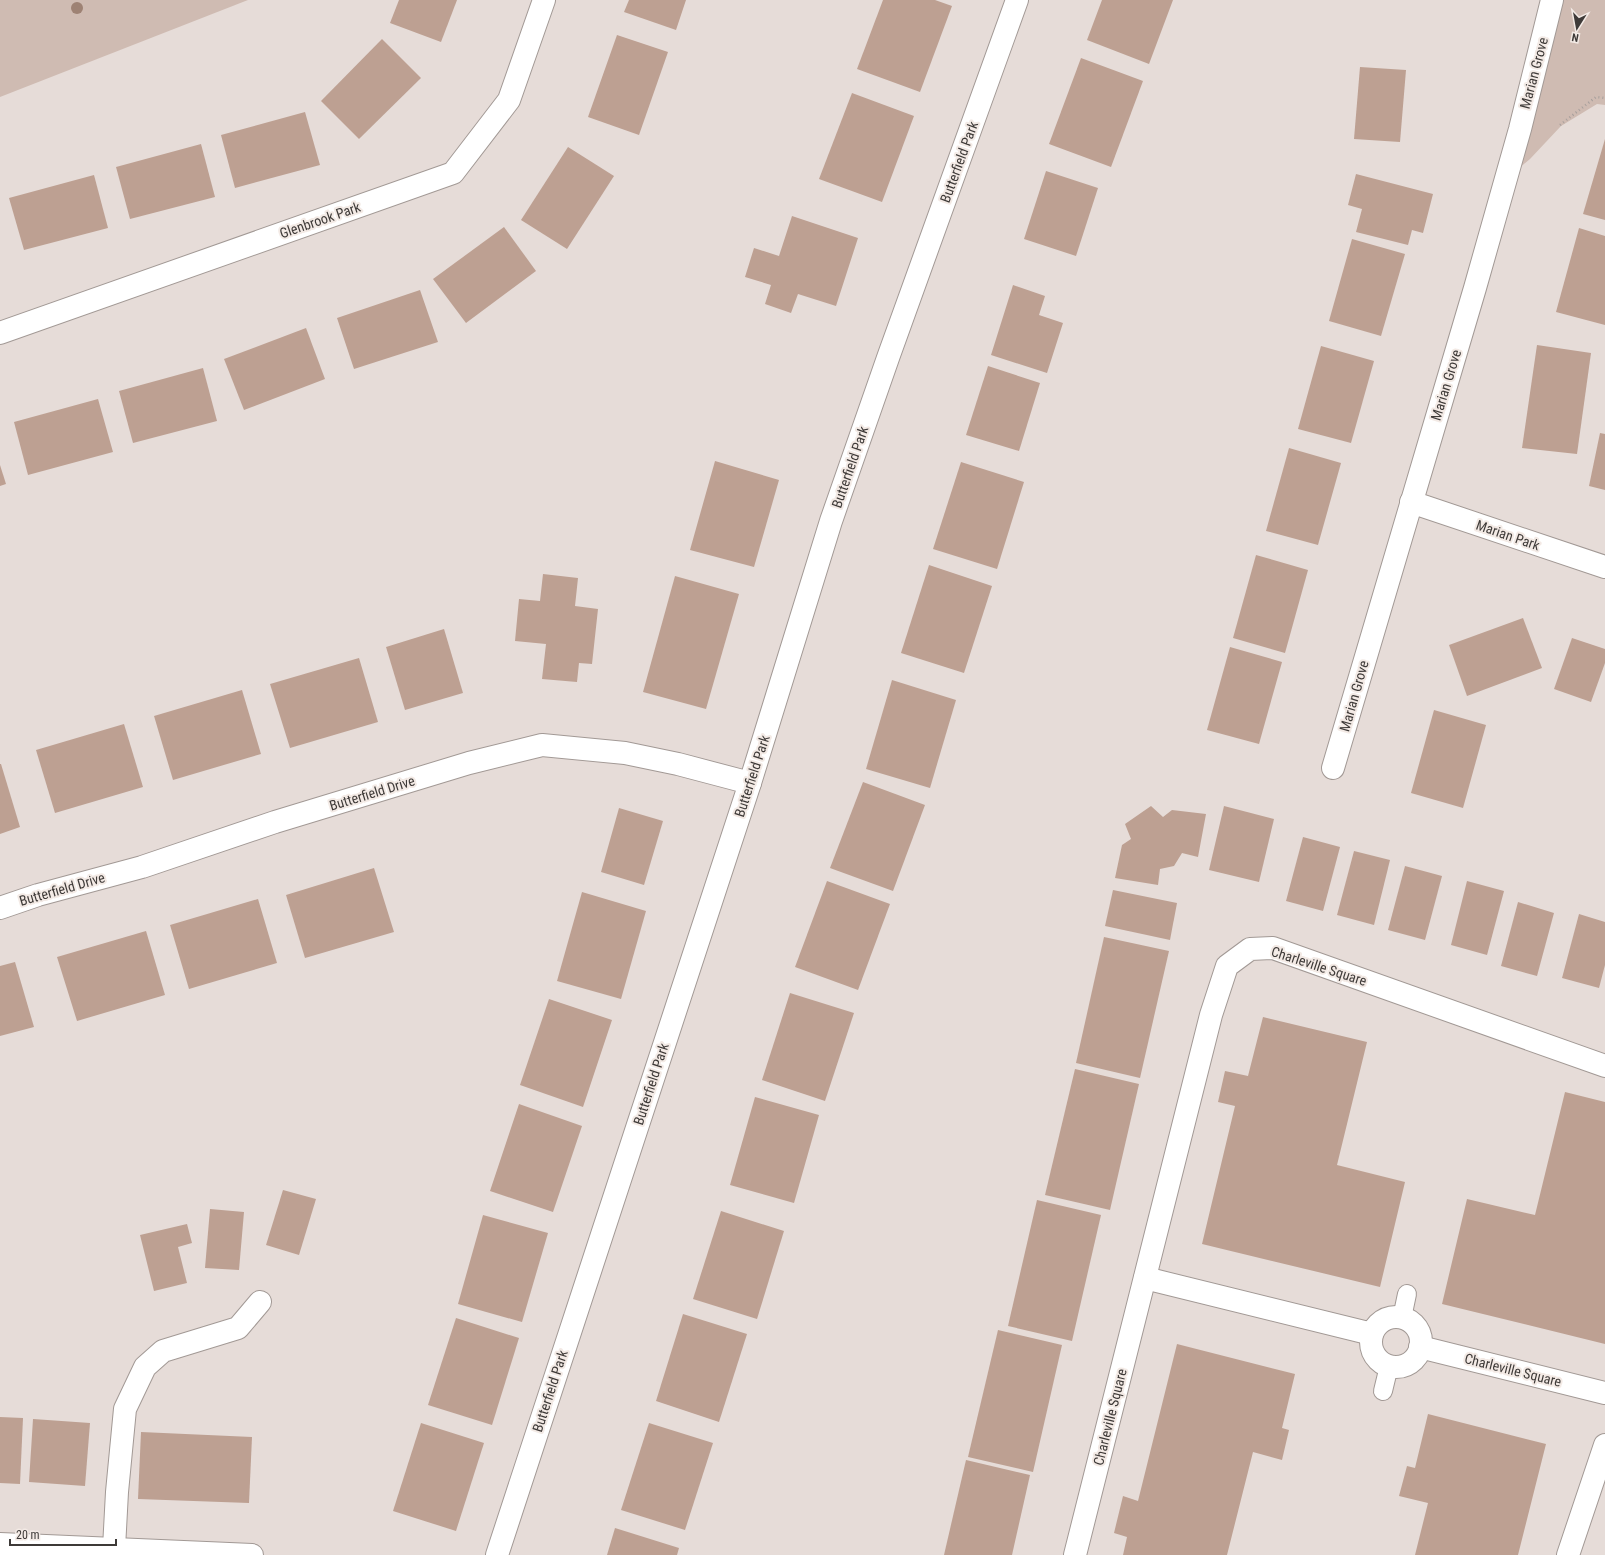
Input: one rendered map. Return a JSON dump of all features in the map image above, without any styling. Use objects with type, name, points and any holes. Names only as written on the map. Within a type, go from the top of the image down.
[{"type":"street","name":"Glenbrook Park","points":[[0,332],[453,173],[509,100],[544,0]]},
{"type":"street","name":"Butterfield Park","points":[[497,1555],[750,783],[831,521],[1017,0]]},
{"type":"street","name":"Marian Grove","points":[[1333,768],[1475,288],[1518,136],[1552,0]]},
{"type":"street","name":"Marian Park","points":[[1411,502],[1605,567]]},
{"type":"street","name":"Butterfield Drive","points":[[0,908],[38,895],[142,867],[275,822],[469,763],[542,745],[625,753],[678,764],[750,783]]},
{"type":"street","name":"Charleville Square","points":[[1075,1555],[1211,1014],[1227,966],[1250,949],[1273,948],[1605,1066]]},
{"type":"street","points":[[1145,1278],[1372,1334]]},
{"type":"street","points":[[114,1548],[117,1492],[125,1409],[145,1367],[164,1351],[238,1328],[260,1302]]},
{"type":"street","points":[[1394,1317],[1402,1318],[1415,1326],[1420,1340],[1420,1347],[1412,1361],[1406,1365],[1390,1366],[1382,1363],[1372,1350],[1370,1342],[1372,1334],[1380,1322],[1394,1317]]},
{"type":"street","name":"Charleville Square","points":[[1420,1347],[1605,1393]]},
{"type":"street","points":[[1568,1555],[1605,1446]]},
{"type":"street","points":[[0,1544],[252,1555]]},
{"type":"lane","points":[[1402,1318],[1407,1294]]},
{"type":"lane","points":[[1383,1391],[1390,1366]]},
{"type":"path","points":[[1560,125],[1596,98],[1605,98]]},
{"type":"shaded area","points":[[0,0],[248,0],[0,97]]},
{"type":"shaded area","points":[[1555,0],[1605,0],[1605,105],[1597,104],[1561,126],[1530,159],[1506,179]]},
{"type":"building","points":[[399,0],[457,0],[441,42],[390,23]]},
{"type":"building","points":[[629,0],[686,0],[676,30],[624,12]]},
{"type":"building","points":[[883,0],[935,0],[952,6],[920,92],[857,69]]},
{"type":"building","points":[[1102,0],[1173,0],[1149,64],[1087,40]]},
{"type":"building","points":[[617,35],[668,52],[639,135],[588,117]]},
{"type":"building","points":[[382,39],[421,78],[359,139],[321,101]]},
{"type":"building","points":[[1081,58],[1143,81],[1111,167],[1049,144]]},
{"type":"building","points":[[1360,67],[1406,70],[1400,142],[1354,139]]},
{"type":"building","points":[[852,93],[914,116],[882,202],[819,179]]},
{"type":"building","points":[[305,112],[320,165],[235,188],[221,135]]},
{"type":"building","points":[[1605,139],[1605,220],[1583,214]]},
{"type":"building","points":[[201,144],[215,197],[130,219],[116,167]]},
{"type":"building","points":[[568,147],[614,176],[567,249],[521,220]]},
{"type":"building","points":[[1046,171],[1098,188],[1076,256],[1024,239]]},
{"type":"building","points":[[1356,174],[1433,194],[1423,233],[1412,230],[1408,245],[1356,232],[1362,209],[1348,205]]},
{"type":"building","points":[[94,175],[108,228],[24,250],[9,198]]},
{"type":"building","points":[[792,216],[858,238],[836,306],[798,294],[791,313],[765,304],[771,285],[745,277],[754,248],[779,256]]},
{"type":"building","points":[[504,227],[536,271],[466,323],[433,279]]},
{"type":"building","points":[[1579,228],[1605,236],[1605,325],[1556,312]]},
{"type":"building","points":[[1352,239],[1405,254],[1381,336],[1329,321]]},
{"type":"building","points":[[1013,285],[1045,296],[1039,315],[1063,323],[1047,373],[991,355]]},
{"type":"building","points":[[420,290],[438,342],[354,369],[337,318]]},
{"type":"building","points":[[306,328],[325,379],[244,410],[224,359]]},
{"type":"building","points":[[1537,345],[1591,353],[1577,454],[1522,448]]},
{"type":"building","points":[[1321,346],[1374,361],[1351,443],[1298,429]]},
{"type":"building","points":[[988,366],[1040,383],[1019,451],[966,435]]},
{"type":"building","points":[[203,368],[217,421],[133,443],[119,391]]},
{"type":"building","points":[[98,399],[113,452],[28,475],[14,422]]},
{"type":"building","points":[[1600,433],[1605,434],[1605,490],[1589,486]]},
{"type":"building","points":[[1289,448],[1341,463],[1318,545],[1266,531]]},
{"type":"building","points":[[715,461],[779,480],[754,567],[690,550]]},
{"type":"building","points":[[961,462],[1024,482],[997,569],[933,549]]},
{"type":"building","points":[[0,465],[6,484],[0,486]]},
{"type":"building","points":[[1256,555],[1308,570],[1285,653],[1233,638]]},
{"type":"building","points":[[929,565],[992,586],[964,673],[901,653]]},
{"type":"building","points":[[543,574],[578,578],[575,606],[598,609],[592,664],[579,663],[577,682],[542,679],[546,644],[515,641],[519,599],[540,601]]},
{"type":"building","points":[[675,576],[739,594],[706,709],[643,692]]},
{"type":"building","points":[[1523,618],[1542,668],[1467,696],[1449,645]]},
{"type":"building","points":[[444,629],[463,693],[405,710],[386,647]]},
{"type":"building","points":[[1572,638],[1605,649],[1605,663],[1591,702],[1554,689]]},
{"type":"building","points":[[1230,647],[1282,662],[1259,744],[1207,730]]},
{"type":"building","points":[[359,658],[378,722],[290,748],[270,684]]},
{"type":"building","points":[[892,680],[956,700],[930,788],[866,769]]},
{"type":"building","points":[[242,690],[261,754],[173,780],[154,716]]},
{"type":"building","points":[[1434,710],[1486,725],[1463,808],[1411,793]]},
{"type":"building","points":[[124,724],[143,787],[55,813],[36,750]]},
{"type":"building","points":[[0,764],[20,827],[0,834]]},
{"type":"building","points":[[863,782],[925,805],[893,891],[830,868]]},
{"type":"building","points":[[1151,806],[1163,817],[1172,810],[1206,814],[1198,857],[1182,853],[1174,866],[1160,869],[1158,885],[1115,878],[1122,845],[1131,839],[1125,824]]},
{"type":"building","points":[[1224,806],[1274,819],[1259,882],[1209,870]]},
{"type":"building","points":[[619,808],[663,821],[644,885],[601,872]]},
{"type":"building","points":[[1303,837],[1340,847],[1323,911],[1286,901]]},
{"type":"building","points":[[1354,851],[1390,860],[1374,925],[1337,915]]},
{"type":"building","points":[[1405,866],[1442,876],[1425,940],[1388,930]]},
{"type":"building","points":[[374,868],[394,932],[305,958],[286,895]]},
{"type":"building","points":[[827,881],[890,904],[858,990],[795,967]]},
{"type":"building","points":[[1467,881],[1504,891],[1487,955],[1451,945]]},
{"type":"building","points":[[1113,890],[1177,903],[1170,940],[1105,926]]},
{"type":"building","points":[[582,892],[646,911],[621,999],[557,981]]},
{"type":"building","points":[[258,899],[277,963],[189,989],[170,925]]},
{"type":"building","points":[[1518,902],[1554,913],[1537,976],[1501,966]]},
{"type":"building","points":[[1579,914],[1605,922],[1605,965],[1599,988],[1562,978]]},
{"type":"building","points":[[146,931],[165,995],[77,1021],[57,957]]},
{"type":"building","points":[[1104,937],[1169,951],[1140,1078],[1076,1063]]},
{"type":"building","points":[[15,962],[34,1027],[0,1036],[0,966]]},
{"type":"building","points":[[790,993],[854,1013],[825,1101],[762,1080]]},
{"type":"building","points":[[549,999],[612,1020],[583,1107],[520,1085]]},
{"type":"building","points":[[1263,1017],[1367,1042],[1337,1165],[1405,1182],[1380,1287],[1202,1244],[1235,1106],[1218,1102],[1225,1071],[1248,1076]]},
{"type":"building","points":[[1075,1069],[1139,1084],[1110,1210],[1045,1195]]},
{"type":"building","points":[[1565,1092],[1605,1102],[1605,1344],[1442,1304],[1467,1199],[1535,1215]]},
{"type":"building","points":[[755,1097],[819,1115],[794,1203],[730,1185]]},
{"type":"building","points":[[519,1104],[582,1126],[553,1212],[490,1191]]},
{"type":"building","points":[[283,1190],[316,1199],[299,1255],[266,1245]]},
{"type":"building","points":[[1037,1200],[1101,1215],[1072,1341],[1008,1326]]},
{"type":"building","points":[[210,1209],[244,1212],[239,1270],[205,1268]]},
{"type":"building","points":[[721,1211],[784,1231],[757,1319],[693,1299]]},
{"type":"building","points":[[483,1215],[548,1233],[522,1322],[458,1304]]},
{"type":"building","points":[[187,1224],[192,1243],[178,1247],[187,1283],[154,1291],[140,1235]]},
{"type":"building","points":[[683,1314],[747,1334],[719,1422],[656,1401]]},
{"type":"building","points":[[456,1318],[519,1338],[492,1425],[428,1405]]},
{"type":"building","points":[[998,1330],[1062,1345],[1033,1472],[968,1457]]},
{"type":"building","points":[[1177,1344],[1295,1374],[1282,1428],[1289,1430],[1282,1460],[1253,1452],[1227,1555],[1123,1555],[1127,1537],[1114,1533],[1123,1496],[1138,1501]]},
{"type":"building","points":[[1428,1414],[1546,1444],[1518,1555],[1415,1555],[1428,1503],[1399,1496],[1407,1466],[1415,1468]]},
{"type":"building","points":[[0,1417],[23,1418],[20,1484],[0,1483]]},
{"type":"building","points":[[33,1419],[90,1423],[85,1486],[29,1482]]},
{"type":"building","points":[[421,1423],[484,1443],[456,1531],[393,1511]]},
{"type":"building","points":[[649,1423],[713,1443],[685,1530],[621,1510]]},
{"type":"building","points":[[141,1432],[252,1437],[249,1503],[138,1499]]},
{"type":"building","points":[[966,1460],[1030,1475],[1012,1555],[944,1555]]},
{"type":"building","points":[[615,1528],[679,1548],[677,1555],[607,1555]]}]
